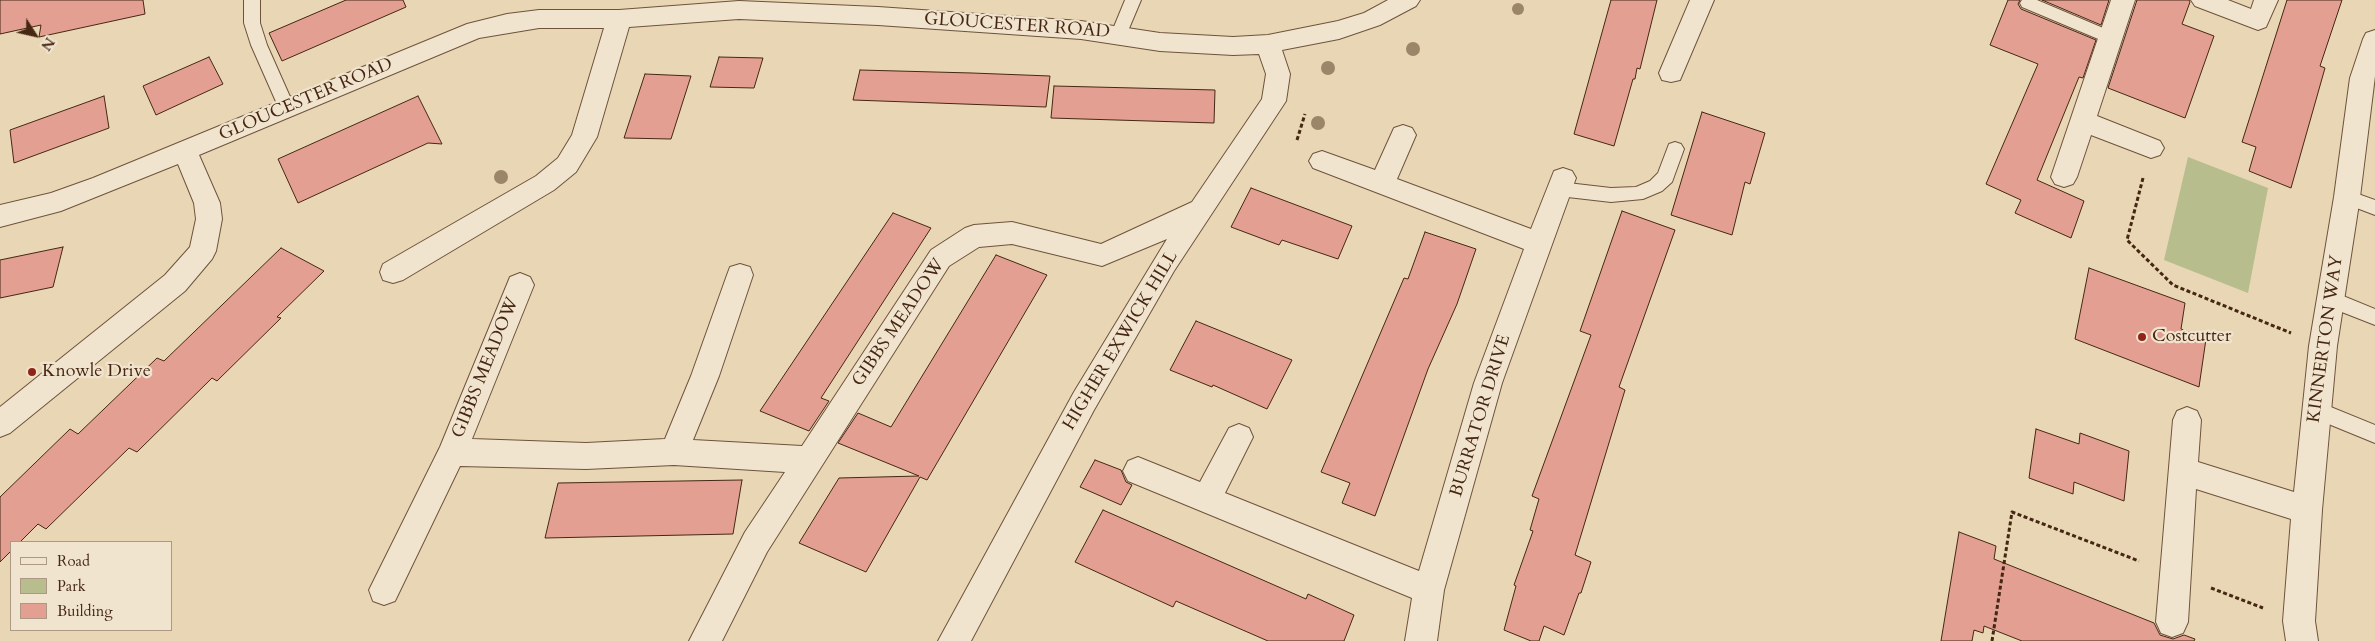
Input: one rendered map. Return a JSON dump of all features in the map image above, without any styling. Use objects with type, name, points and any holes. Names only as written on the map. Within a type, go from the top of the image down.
[{"type":"street","name":"GLOUCESTER ROAD","points":[[0,216],[52,203],[185,151],[475,30],[507,23],[539,19],[619,19],[740,5],[1080,30],[1119,34],[1160,42],[1233,46],[1268,44],[1339,30],[1372,19],[1408,0]]},
{"type":"street","points":[[1671,73],[1702,0]]},
{"type":"street","points":[[2064,177],[2109,37],[2123,0]]},
{"type":"street","points":[[2203,0],[2258,21],[2266,0]]},
{"type":"street","points":[[393,272],[544,183],[567,165],[584,137],[619,19]]},
{"type":"street","name":"KINNERTON WAY","points":[[2300,631],[2307,510],[2324,346],[2347,197],[2362,78],[2375,39]]},
{"type":"street","name":"HIGHER EXWICK HILL","points":[[954,641],[1084,401],[1166,263],[1274,101],[1278,74],[1268,44]]},
{"type":"street","points":[[2082,121],[2151,148]]},
{"type":"street","points":[[1383,182],[1403,135]]},
{"type":"street","points":[[0,424],[175,283],[192,266],[203,251],[209,219],[207,203],[185,151]]},
{"type":"street","points":[[1322,161],[1383,182],[1540,244]]},
{"type":"street","name":"BURRATOR DRIVE","points":[[1421,641],[1429,590],[1488,383],[1561,184]]},
{"type":"street","name":"GIBBS MEADOW","points":[[452,452],[586,456],[674,452],[809,460],[940,258],[967,240],[974,236],[1012,232],[1102,254],[1151,234],[1202,209]]},
{"type":"street","points":[[674,452],[705,376],[740,275]]},
{"type":"street","name":"GIBBS MEADOW","points":[[384,590],[452,452],[520,285]]},
{"type":"street","points":[[2172,622],[2187,420]]},
{"type":"street","points":[[1207,498],[1239,437]]},
{"type":"street","points":[[705,641],[756,542],[809,460]]},
{"type":"street","points":[[1138,471],[1429,590]]},
{"type":"street","points":[[2182,471],[2307,510]]},
{"type":"lane","points":[[252,0],[252,23],[287,108]]},
{"type":"lane","points":[[1119,34],[1133,0]]},
{"type":"lane","points":[[2028,3],[2109,37]]},
{"type":"lane","points":[[1561,184],[1611,195],[1638,194],[1656,186],[1666,177],[1675,149]]},
{"type":"lane","points":[[2347,197],[2375,208]]},
{"type":"lane","points":[[2331,299],[2375,317]]},
{"type":"lane","points":[[2316,410],[2375,434]]},
{"type":"path","points":[[2151,148],[2127,240],[2173,285],[2324,346]]},
{"type":"path","points":[[1992,641],[2012,512],[2175,574],[2300,631]]},
{"type":"green space","points":[[2188,157],[2268,188],[2248,293],[2164,260]]},
{"type":"building","points":[[0,0],[143,0],[145,14],[39,37],[41,25],[0,34]]},
{"type":"building","points":[[346,0],[403,0],[406,7],[282,61],[269,33]]},
{"type":"building","points":[[1611,0],[1657,0],[1640,69],[1637,68],[1635,79],[1633,79],[1614,146],[1574,134]]},
{"type":"building","points":[[2008,0],[2020,0],[2018,4],[2021,9],[2096,40],[2083,78],[2079,77],[2037,180],[2084,201],[2071,238],[2015,213],[2021,200],[1986,184],[2038,64],[1990,45]]},
{"type":"building","points":[[2042,0],[2109,0],[2101,25]]},
{"type":"building","points":[[2137,0],[2189,0],[2190,2],[2182,24],[2214,36],[2185,118],[2108,88]]},
{"type":"building","points":[[2287,0],[2342,0],[2320,66],[2325,68],[2291,188],[2249,171],[2256,147],[2242,142]]},
{"type":"building","points":[[209,57],[223,84],[156,115],[143,86]]},
{"type":"building","points":[[719,57],[763,58],[754,88],[710,87]]},
{"type":"building","points":[[860,70],[1050,76],[1046,107],[853,100]]},
{"type":"building","points":[[645,74],[691,76],[671,139],[624,138]]},
{"type":"building","points":[[1054,86],[1215,90],[1214,123],[1051,118]]},
{"type":"building","points":[[104,96],[109,128],[14,163],[10,130]]},
{"type":"building","points":[[418,96],[442,144],[428,143],[298,203],[278,159]]},
{"type":"building","points":[[1702,112],[1765,133],[1750,184],[1745,182],[1732,235],[1671,215]]},
{"type":"building","points":[[1251,188],[1352,226],[1338,259],[1282,240],[1279,245],[1231,227]]},
{"type":"building","points":[[1622,211],[1675,230],[1619,387],[1625,390],[1575,555],[1591,562],[1581,593],[1579,593],[1564,635],[1544,626],[1539,641],[1531,641],[1504,630],[1516,586],[1514,585],[1533,531],[1530,530],[1539,499],[1532,496],[1591,335],[1580,331]]},
{"type":"building","points":[[893,213],[931,228],[821,398],[829,401],[809,431],[760,411]]},
{"type":"building","points":[[1425,232],[1476,249],[1457,304],[1428,369],[1375,516],[1342,503],[1350,483],[1321,472],[1404,278],[1408,279]]},
{"type":"building","points":[[63,247],[53,287],[0,298],[0,260]]},
{"type":"building","points":[[281,248],[324,271],[277,317],[281,318],[217,381],[212,378],[137,452],[129,448],[46,529],[38,524],[21,541],[10,541],[10,552],[0,562],[0,497],[70,429],[78,434],[157,358],[164,361]]},
{"type":"building","points":[[996,255],[1047,275],[927,480],[920,477],[866,572],[799,543],[839,478],[919,476],[838,443],[858,413],[891,427]]},
{"type":"building","points":[[2089,268],[2185,303],[2181,329],[2206,339],[2199,387],[2075,339]]},
{"type":"building","points":[[1196,321],[1292,360],[1267,409],[1213,385],[1212,387],[1170,370]]},
{"type":"building","points":[[2036,429],[2079,444],[2080,433],[2129,451],[2124,501],[2074,482],[2073,494],[2029,478]]},
{"type":"building","points":[[1095,460],[1121,470],[1126,482],[1132,485],[1121,505],[1080,487]]},
{"type":"building","points":[[742,480],[733,534],[545,538],[558,483]]},
{"type":"building","points":[[1103,510],[1306,599],[1308,594],[1354,615],[1344,641],[1268,641],[1176,601],[1173,607],[1075,562]]},
{"type":"building","points":[[1959,532],[1996,546],[1994,559],[2154,623],[2160,635],[2173,639],[2184,635],[2195,639],[2194,641],[2022,641],[1984,626],[1983,633],[1974,630],[1972,641],[1941,641]]},
{"type":"place","name":"Costcutter","points":[[2142,337]]},
{"type":"place","name":"Knowle Drive","points":[[32,372]]}]
